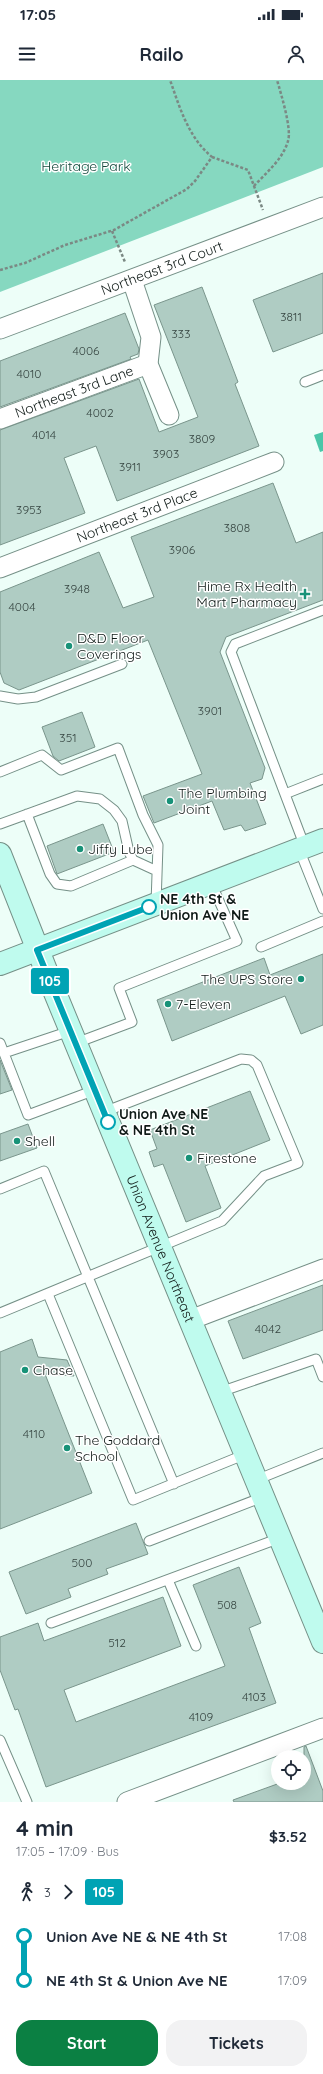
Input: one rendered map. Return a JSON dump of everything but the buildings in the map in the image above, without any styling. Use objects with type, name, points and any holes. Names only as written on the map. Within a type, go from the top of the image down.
[{"type":"street","name":"Northeast 3rd Court","points":[[0,329],[323,207]]},
{"type":"street","points":[[132,280],[151,337],[148,364],[169,415]]},
{"type":"street","name":"Northeast 3rd Lane","points":[[0,418],[148,364]]},
{"type":"street","name":"Northeast 3rd Place","points":[[0,568],[274,462]]},
{"type":"street","points":[[0,964],[309,845]]},
{"type":"street","name":"Union Avenue Northeast","points":[[0,854],[37,950],[323,1642]]},
{"type":"street","points":[[190,1320],[323,1269]]},
{"type":"street","points":[[127,1802],[323,1728]]},
{"type":"lane","points":[[305,382],[323,375]]},
{"type":"lane","points":[[323,610],[235,644],[231,652],[285,794],[309,845],[323,909]]},
{"type":"lane","points":[[0,696],[18,699],[36,697],[122,664]]},
{"type":"lane","points":[[0,772],[42,755],[61,770],[118,748],[143,815],[158,845],[156,904]]},
{"type":"lane","points":[[285,794],[323,779]]},
{"type":"lane","points":[[0,824],[77,796],[100,799],[114,810],[122,821],[128,852],[133,860],[157,871]]},
{"type":"lane","points":[[27,814],[50,874],[57,884],[71,886],[133,860]]},
{"type":"lane","points":[[4,1053],[132,1022],[119,988],[237,941],[211,883]]},
{"type":"lane","points":[[262,947],[323,921]]},
{"type":"lane","points":[[0,1043],[28,1115],[95,1090]]},
{"type":"lane","points":[[0,1313],[222,1222],[264,1176],[298,1163],[257,1065],[251,1060],[241,1059],[104,1112]]},
{"type":"lane","points":[[0,1189],[44,1171],[174,1484]]},
{"type":"lane","points":[[48,1294],[134,1500],[246,1454]]},
{"type":"lane","points":[[220,1392],[316,1358],[323,1376]]},
{"type":"lane","points":[[149,1541],[260,1488],[323,1453]]},
{"type":"lane","points":[[51,1623],[280,1538]]},
{"type":"lane","points":[[168,1580],[196,1646]]},
{"type":"lane","points":[[0,1740],[27,1802]]},
{"type":"path","points":[[170,80],[189,131],[200,148],[212,157],[248,170],[270,228]]},
{"type":"path","points":[[254,186],[278,160],[288,141],[286,114],[277,80]]},
{"type":"path","points":[[0,270],[25,262],[65,245],[112,231],[187,189],[195,181],[212,157]]},
{"type":"path","points":[[112,231],[132,280]]},
{"type":"green space","name":"Heritage Park","points":[[0,80],[323,80],[323,167],[0,292]]},
{"type":"shaded area","points":[[323,432],[323,451],[320,452],[314,435]]},
{"type":"bus line","name":"105","points":[[108,1122],[37,950],[149,907]]},
{"type":"place","name":"Hime Rx Health Mart Pharmacy","points":[[305,594]]},
{"type":"place","name":"D&D Floor Coverings","points":[[69,646]]},
{"type":"place","name":"The Plumbing Joint","points":[[170,801]]},
{"type":"place","name":"Jiffy Lube","points":[[80,849]]},
{"type":"place","name":"NE 4th St & Union Ave NE","points":[[149,907]]},
{"type":"place","name":"The UPS Store","points":[[301,979]]},
{"type":"place","name":"7-Eleven","points":[[168,1004]]},
{"type":"place","name":"Union Ave NE & NE 4th St","points":[[108,1122]]},
{"type":"place","name":"Shell","points":[[17,1141]]},
{"type":"place","name":"Firestone","points":[[189,1158]]},
{"type":"place","name":"Chase","points":[[25,1370]]},
{"type":"place","name":"The Goddard School","points":[[67,1448]]}]
